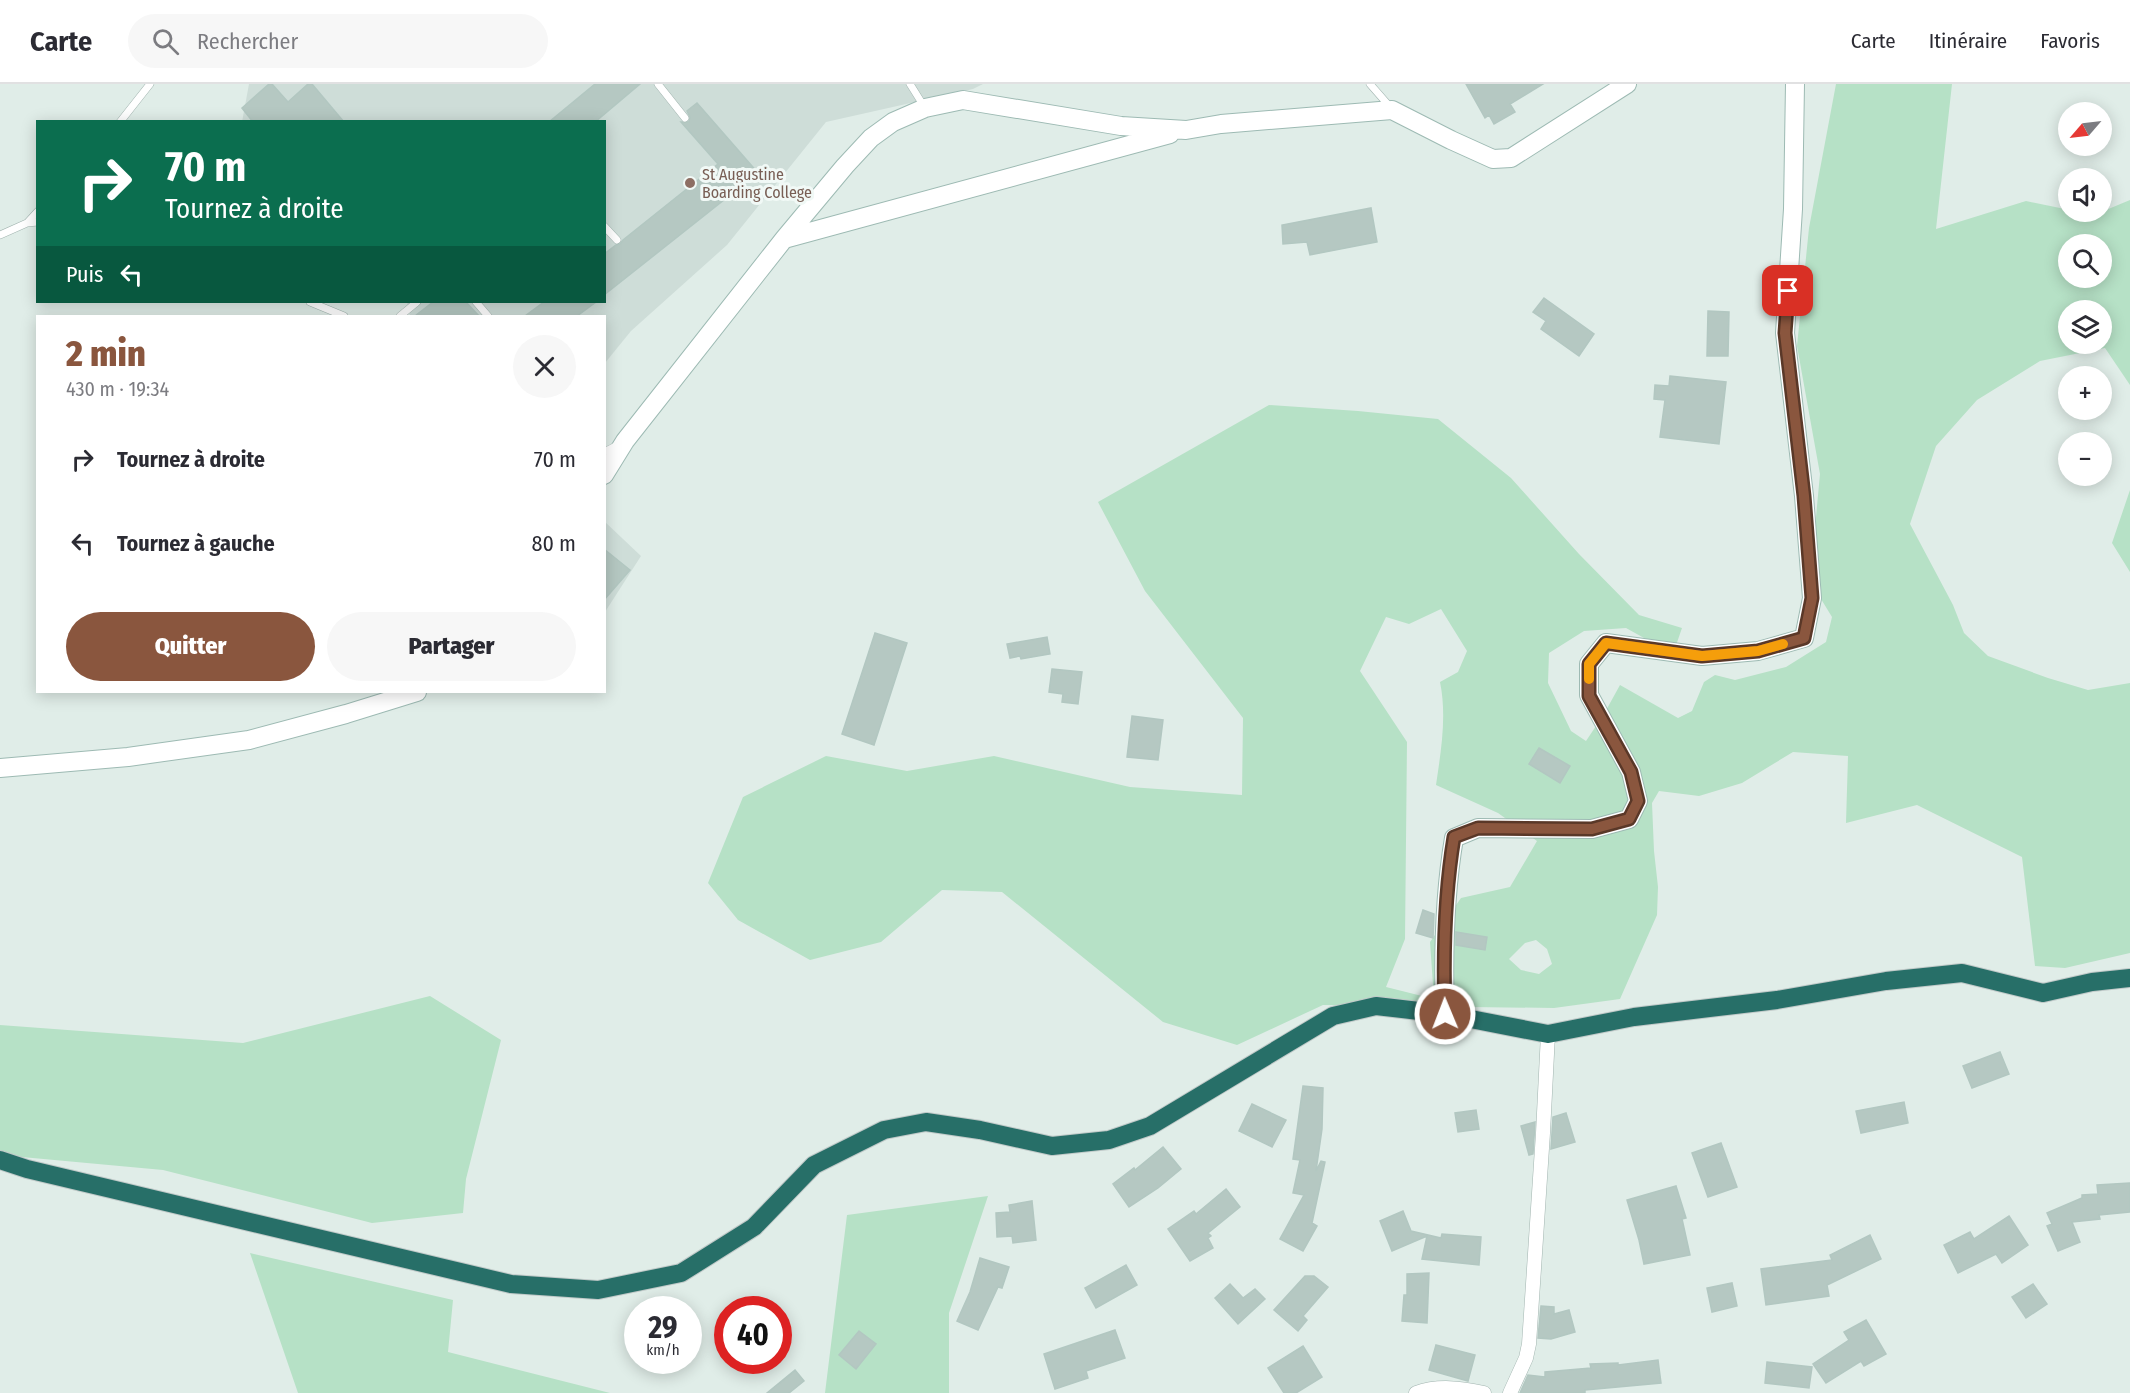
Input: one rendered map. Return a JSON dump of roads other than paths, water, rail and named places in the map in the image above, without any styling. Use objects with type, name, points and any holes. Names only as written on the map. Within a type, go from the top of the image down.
[{"type":"highway","points":[[0,1160],[27,1169],[512,1284],[598,1290],[681,1274],[754,1227],[814,1165],[884,1130],[926,1122],[980,1130],[1052,1146],[1108,1140],[1150,1126],[1333,1016],[1376,1006],[1445,1014],[1548,1034],[1634,1017],[1777,1000],[1886,981],[1962,973],[2043,993],[2092,982],[2130,978]]},
{"type":"street","points":[[784,239],[1112,149],[1186,130],[1221,124],[1392,110],[1493,159],[1511,158],[1627,84]]},
{"type":"street","points":[[1445,1014],[1443,946],[1448,874],[1454,837],[1478,828],[1592,829],[1629,819],[1638,801],[1631,772],[1589,696],[1589,664],[1606,643],[1702,656],[1758,651],[1804,638],[1812,598],[1804,496],[1785,333],[1793,209],[1795,84]]},
{"type":"street","points":[[606,472],[625,441],[784,239],[871,138],[893,122],[925,108],[963,100],[1121,126],[1186,130]]},
{"type":"street","points":[[0,768],[128,757],[249,740],[414,693]]},
{"type":"street","points":[[1510,1393],[1526,1358],[1529,1344],[1544,1133],[1548,1034]]},
{"type":"street","points":[[1416,1393],[1432,1388],[1484,1393]]},
{"type":"lane","points":[[122,120],[150,84]]},
{"type":"lane","points":[[658,84],[685,118]]},
{"type":"lane","points":[[910,84],[925,108]]},
{"type":"lane","points":[[1370,84],[1392,110]]},
{"type":"lane","points":[[27,223],[36,213]]},
{"type":"lane","points":[[0,235],[27,223],[36,222]]},
{"type":"lane","points":[[606,228],[616,240]]},
{"type":"lane","points":[[312,303],[342,315]]},
{"type":"lane","points":[[401,315],[416,303]]},
{"type":"lane","points":[[477,303],[487,315]]},
{"type":"lane","points":[[606,451],[625,441]]},
{"type":"place","name":"St Augustine Boarding College","points":[[690,183]]}]
